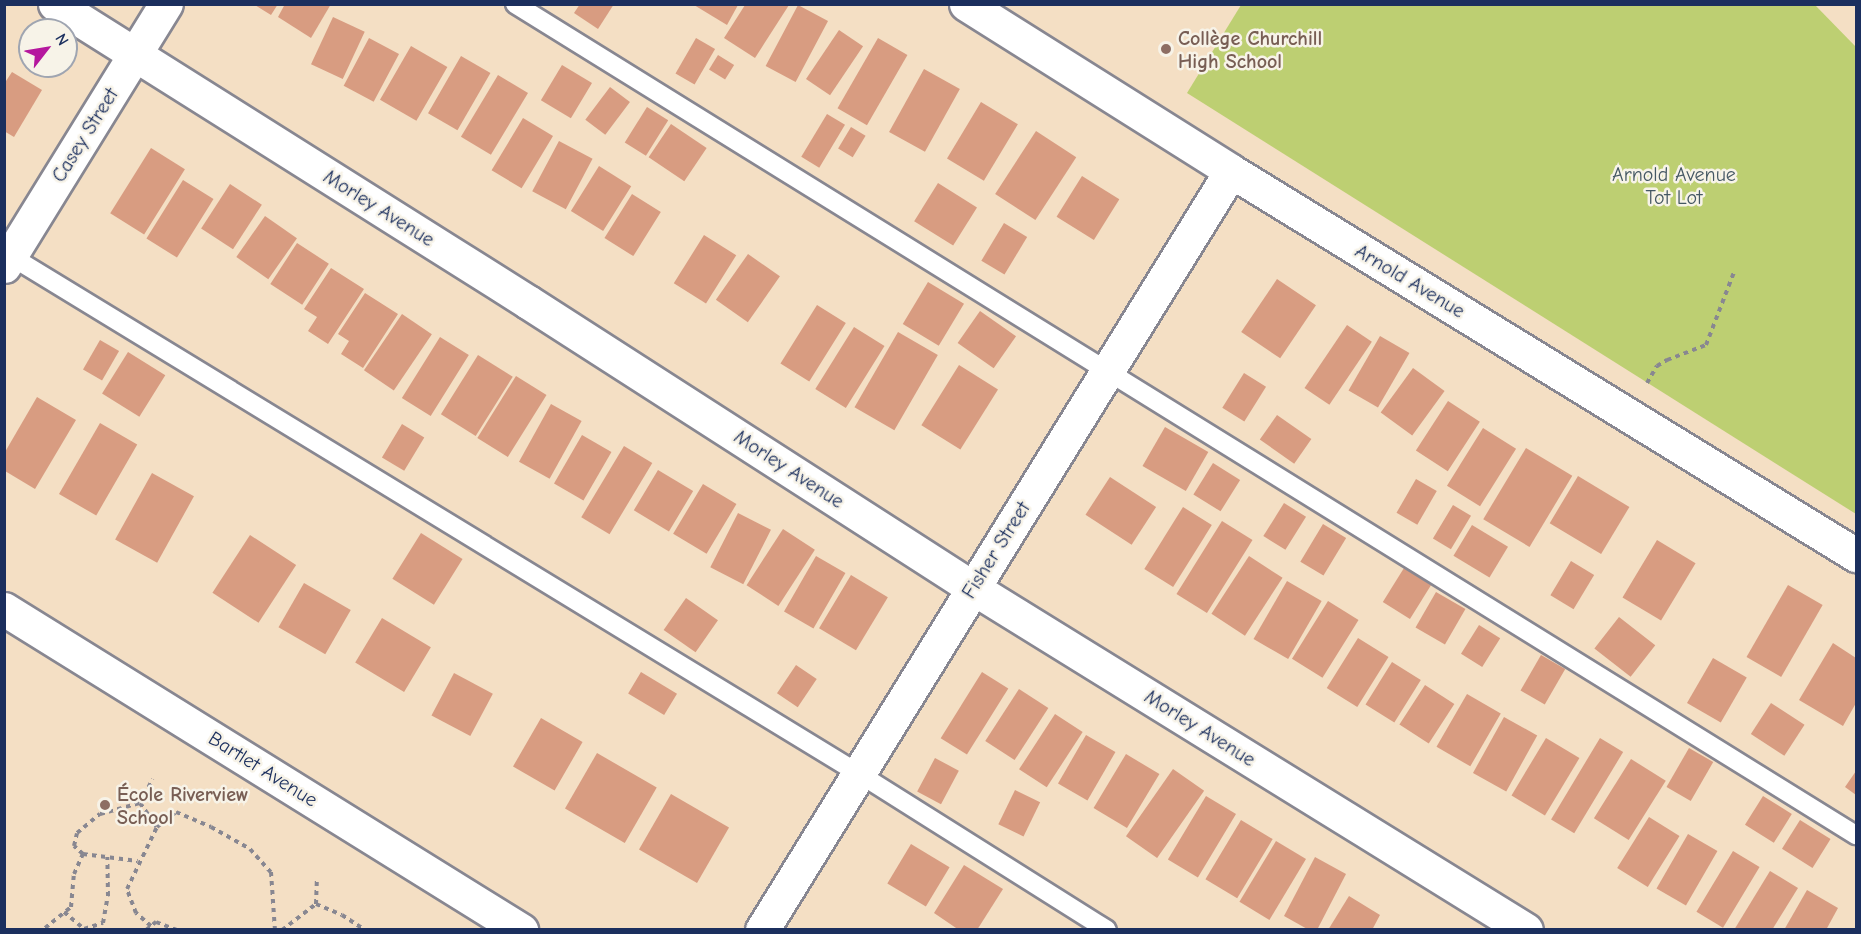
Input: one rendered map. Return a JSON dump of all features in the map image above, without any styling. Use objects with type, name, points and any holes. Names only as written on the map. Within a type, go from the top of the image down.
[{"type":"street","name":"Morley Avenue","points":[[55,4],[528,302],[973,588],[1526,930]]},
{"type":"street","name":"Casey Street","points":[[7,258],[166,4]]},
{"type":"street","name":"Arnold Avenue","points":[[966,4],[1231,171],[1857,555]]},
{"type":"street","name":"Fisher Street","points":[[762,930],[1231,171]]},
{"type":"street","name":"Bartlet Avenue","points":[[4,609],[521,930]]},
{"type":"lane","points":[[515,4],[1857,835]]},
{"type":"lane","points":[[7,258],[858,773],[1107,930]]},
{"type":"path","points":[[1630,415],[1658,366],[1667,360],[1707,345],[1734,272]]},
{"type":"path","points":[[139,861],[82,854],[74,846],[77,833],[100,814],[140,803],[153,779]]},
{"type":"path","points":[[140,803],[157,827]]},
{"type":"path","points":[[177,930],[156,922],[149,928],[136,913],[127,889],[157,827],[176,812],[211,827],[250,849],[272,872],[276,907],[275,930]]},
{"type":"path","points":[[45,928],[71,907],[74,874],[82,854]]},
{"type":"path","points":[[64,912],[84,929],[103,923],[108,896],[107,857]]},
{"type":"path","points":[[316,880],[316,904]]},
{"type":"path","points":[[282,930],[316,904]]},
{"type":"path","points":[[316,904],[342,915],[365,930]]},
{"type":"green space","name":"Arnold Avenue Tot Lot","points":[[1241,5],[1815,5],[1856,47],[1856,514],[1187,93]]},
{"type":"building","points":[[253,4],[278,4],[271,15]]},
{"type":"building","points":[[285,4],[331,4],[311,38],[278,17]]},
{"type":"building","points":[[580,4],[614,4],[598,29],[574,13]]},
{"type":"building","points":[[694,5],[738,5],[727,25]]},
{"type":"building","points":[[745,5],[789,5],[755,58],[724,38]]},
{"type":"building","points":[[798,5],[828,21],[796,82],[766,66]]},
{"type":"building","points":[[333,17],[365,32],[343,79],[311,64]]},
{"type":"building","points":[[839,30],[863,46],[830,95],[806,79]]},
{"type":"building","points":[[369,38],[399,54],[374,102],[344,86]]},
{"type":"building","points":[[696,38],[715,49],[695,85],[676,74]]},
{"type":"building","points":[[878,38],[907,55],[867,125],[838,108]]},
{"type":"building","points":[[411,46],[447,67],[416,121],[380,100]]},
{"type":"building","points":[[718,55],[734,65],[725,79],[709,69]]},
{"type":"building","points":[[461,56],[490,73],[457,130],[428,113]]},
{"type":"building","points":[[562,65],[592,83],[571,118],[541,100]]},
{"type":"building","points":[[924,69],[960,89],[925,152],[889,132]]},
{"type":"building","points":[[12,72],[18,78],[42,90],[14,137],[4,131],[4,84]]},
{"type":"building","points":[[498,75],[528,93],[491,155],[461,137]]},
{"type":"building","points":[[610,87],[630,102],[605,135],[585,120]]},
{"type":"building","points":[[981,102],[1018,124],[984,181],[947,159]]},
{"type":"building","points":[[647,107],[668,120],[646,156],[625,143]]},
{"type":"building","points":[[827,114],[845,125],[819,168],[801,157]]},
{"type":"building","points":[[523,118],[553,136],[522,188],[492,170]]},
{"type":"building","points":[[671,124],[707,148],[684,181],[649,157]]},
{"type":"building","points":[[851,127],[866,136],[853,157],[838,148]]},
{"type":"building","points":[[1036,131],[1076,157],[1035,220],[995,194]]},
{"type":"building","points":[[559,141],[593,159],[566,209],[532,191]]},
{"type":"building","points":[[151,148],[185,169],[144,234],[110,213]]},
{"type":"building","points":[[599,166],[631,186],[603,231],[571,211]]},
{"type":"building","points":[[1082,176],[1119,199],[1094,240],[1057,217]]},
{"type":"building","points":[[183,180],[214,199],[177,258],[146,239]]},
{"type":"building","points":[[938,183],[977,207],[953,246],[914,221]]},
{"type":"building","points":[[230,184],[262,205],[233,249],[201,228]]},
{"type":"building","points":[[632,194],[661,212],[633,256],[604,238]]},
{"type":"building","points":[[265,216],[297,238],[268,279],[236,257]]},
{"type":"building","points":[[1004,223],[1027,237],[1004,275],[981,261]]},
{"type":"building","points":[[704,235],[736,255],[706,303],[674,283]]},
{"type":"building","points":[[297,243],[329,264],[302,305],[270,284]]},
{"type":"building","points":[[748,254],[780,276],[748,322],[716,300]]},
{"type":"building","points":[[331,268],[364,289],[328,344],[308,331],[317,317],[304,309]]},
{"type":"building","points":[[1277,279],[1316,305],[1280,358],[1241,332]]},
{"type":"building","points":[[928,282],[964,304],[939,346],[903,324]]},
{"type":"building","points":[[365,293],[398,314],[363,368],[341,354],[349,341],[338,334]]},
{"type":"building","points":[[817,305],[846,323],[809,382],[780,364]]},
{"type":"building","points":[[980,311],[1016,336],[994,368],[958,343]]},
{"type":"building","points":[[402,314],[432,334],[394,391],[364,370]]},
{"type":"building","points":[[1347,325],[1372,342],[1329,405],[1305,388]]},
{"type":"building","points":[[854,327],[885,346],[846,408],[815,389]]},
{"type":"building","points":[[898,332],[938,355],[894,430],[854,407]]},
{"type":"building","points":[[1380,336],[1409,353],[1378,408],[1348,391]]},
{"type":"building","points":[[440,337],[469,355],[431,416],[402,398]]},
{"type":"building","points":[[100,340],[119,351],[102,380],[83,369]]},
{"type":"building","points":[[128,352],[165,375],[139,417],[102,394]]},
{"type":"building","points":[[478,355],[513,377],[476,436],[441,414]]},
{"type":"building","points":[[959,365],[998,389],[960,450],[921,425]]},
{"type":"building","points":[[1413,368],[1445,391],[1412,435],[1381,412]]},
{"type":"building","points":[[1244,373],[1266,387],[1244,422],[1222,408]]},
{"type":"building","points":[[516,376],[547,395],[508,457],[477,438]]},
{"type":"building","points":[[37,397],[76,420],[35,489],[5,471],[5,452]]},
{"type":"building","points":[[1448,401],[1480,422],[1448,471],[1416,450]]},
{"type":"building","points":[[551,404],[582,421],[550,479],[519,462]]},
{"type":"building","points":[[1277,415],[1311,439],[1294,464],[1260,440]]},
{"type":"building","points":[[100,423],[137,444],[96,516],[59,494]]},
{"type":"building","points":[[402,424],[424,437],[404,471],[382,457]]},
{"type":"building","points":[[1165,427],[1208,452],[1186,491],[1142,466]]},
{"type":"building","points":[[1483,428],[1516,449],[1480,506],[1447,486]]},
{"type":"building","points":[[582,435],[611,452],[583,500],[554,483]]},
{"type":"building","points":[[624,446],[652,463],[610,534],[581,517]]},
{"type":"building","points":[[1526,448],[1572,476],[1530,547],[1483,519]]},
{"type":"building","points":[[1213,463],[1240,480],[1221,511],[1193,494]]},
{"type":"building","points":[[658,470],[693,491],[669,531],[634,510]]},
{"type":"building","points":[[152,473],[194,496],[157,563],[115,539]]},
{"type":"building","points":[[1578,476],[1629,507],[1601,554],[1550,523]]},
{"type":"building","points":[[1110,477],[1156,507],[1132,545],[1085,515]]},
{"type":"building","points":[[1416,479],[1437,491],[1417,525],[1396,513]]},
{"type":"building","points":[[703,484],[736,504],[707,554],[673,534]]},
{"type":"building","points":[[1284,503],[1306,517],[1285,550],[1263,536]]},
{"type":"building","points":[[1453,505],[1471,516],[1451,549],[1433,538]]},
{"type":"building","points":[[1183,507],[1212,525],[1173,587],[1144,569]]},
{"type":"building","points":[[738,513],[771,530],[743,584],[710,567]]},
{"type":"building","points":[[1222,521],[1253,540],[1207,613],[1176,594]]},
{"type":"building","points":[[1323,524],[1346,538],[1323,576],[1300,562]]},
{"type":"building","points":[[1472,525],[1508,547],[1489,577],[1453,556]]},
{"type":"building","points":[[783,529],[815,550],[778,606],[747,585]]},
{"type":"building","points":[[421,533],[463,559],[434,605],[392,579]]},
{"type":"building","points":[[250,535],[296,565],[259,623],[212,593]]},
{"type":"building","points":[[1657,540],[1696,563],[1661,621],[1622,597]]},
{"type":"building","points":[[816,556],[845,573],[813,628],[784,611]]},
{"type":"building","points":[[1249,556],[1283,578],[1245,636],[1211,614]]},
{"type":"building","points":[[1571,561],[1594,575],[1574,609],[1550,595]]},
{"type":"building","points":[[1404,568],[1431,585],[1410,619],[1383,602]]},
{"type":"building","points":[[851,575],[888,597],[856,650],[819,628]]},
{"type":"building","points":[[1287,581],[1322,601],[1288,659],[1254,639]]},
{"type":"building","points":[[304,583],[351,610],[325,654],[278,627]]},
{"type":"building","points":[[1788,585],[1823,605],[1781,677],[1746,657]]},
{"type":"building","points":[[1436,592],[1465,609],[1445,645],[1416,628]]},
{"type":"building","points":[[686,598],[718,620],[696,652],[664,630]]},
{"type":"building","points":[[1328,601],[1359,620],[1322,678],[1292,659]]},
{"type":"building","points":[[1619,617],[1655,645],[1631,677],[1594,649]]},
{"type":"building","points":[[382,618],[431,647],[404,692],[355,663]]},
{"type":"building","points":[[1479,625],[1500,638],[1482,667],[1461,654]]},
{"type":"building","points":[[1358,638],[1389,657],[1357,707],[1327,688]]},
{"type":"building","points":[[1833,643],[1856,658],[1856,703],[1843,726],[1799,700]]},
{"type":"building","points":[[1541,655],[1565,669],[1545,705],[1520,691]]},
{"type":"building","points":[[1713,658],[1747,678],[1721,723],[1687,703]]},
{"type":"building","points":[[1392,662],[1421,680],[1394,722],[1366,704]]},
{"type":"building","points":[[796,665],[817,679],[798,707],[777,693]]},
{"type":"building","points":[[641,672],[677,694],[664,715],[628,693]]},
{"type":"building","points":[[982,672],[1008,688],[967,755],[941,738]]},
{"type":"building","points":[[454,673],[493,694],[470,736],[431,715]]},
{"type":"building","points":[[1425,685],[1454,704],[1429,743],[1399,724]]},
{"type":"building","points":[[1019,689],[1048,708],[1015,760],[985,741]]},
{"type":"building","points":[[1467,694],[1501,713],[1470,766],[1436,747]]},
{"type":"building","points":[[1771,703],[1805,725],[1784,756],[1751,734]]},
{"type":"building","points":[[1055,714],[1083,732],[1047,787],[1019,769]]},
{"type":"building","points":[[1504,717],[1537,735],[1506,791],[1473,773]]},
{"type":"building","points":[[541,718],[583,742],[555,790],[513,766]]},
{"type":"building","points":[[1086,735],[1115,752],[1087,800],[1058,783]]},
{"type":"building","points":[[1546,738],[1579,758],[1545,816],[1511,795]]},
{"type":"building","points":[[1600,738],[1623,752],[1574,833],[1551,819]]},
{"type":"building","points":[[1689,748],[1713,762],[1691,801],[1666,787]]},
{"type":"building","points":[[597,753],[657,788],[625,843],[565,808]]},
{"type":"building","points":[[1126,754],[1159,774],[1127,828],[1094,808]]},
{"type":"building","points":[[935,758],[959,771],[941,804],[917,792]]},
{"type":"building","points":[[1631,759],[1666,781],[1629,840],[1594,818]]},
{"type":"building","points":[[1173,769],[1204,791],[1157,858],[1126,836]]},
{"type":"building","points":[[1856,771],[1856,795],[1845,787]]},
{"type":"building","points":[[1015,790],[1040,802],[1024,836],[998,824]]},
{"type":"building","points":[[671,794],[729,828],[697,883],[639,849]]},
{"type":"building","points":[[1206,796],[1236,814],[1198,877],[1168,859]]},
{"type":"building","points":[[1763,796],[1792,814],[1774,843],[1745,825]]},
{"type":"building","points":[[1649,817],[1680,836],[1648,887],[1617,868]]},
{"type":"building","points":[[1241,820],[1273,839],[1237,898],[1205,879]]},
{"type":"building","points":[[1800,820],[1831,839],[1813,868],[1782,849]]},
{"type":"building","points":[[1688,834],[1717,851],[1686,906],[1656,889]]},
{"type":"building","points":[[1276,841],[1306,859],[1269,920],[1239,902]]},
{"type":"building","points":[[911,844],[950,867],[926,907],[887,883]]},
{"type":"building","points":[[1733,851],[1760,867],[1723,928],[1696,912]]},
{"type":"building","points":[[1315,857],[1346,874],[1317,930],[1309,930],[1284,916]]},
{"type":"building","points":[[964,865],[1003,889],[977,930],[959,930],[934,913]]},
{"type":"building","points":[[1770,871],[1798,888],[1772,930],[1734,930]]},
{"type":"building","points":[[1807,890],[1838,908],[1826,930],[1784,930]]},
{"type":"building","points":[[1349,896],[1380,915],[1372,930],[1328,930]]},
{"type":"place","name":"Collège Churchill High School","points":[[1166,49]]},
{"type":"place","name":"École Riverview School","points":[[105,805]]}]
